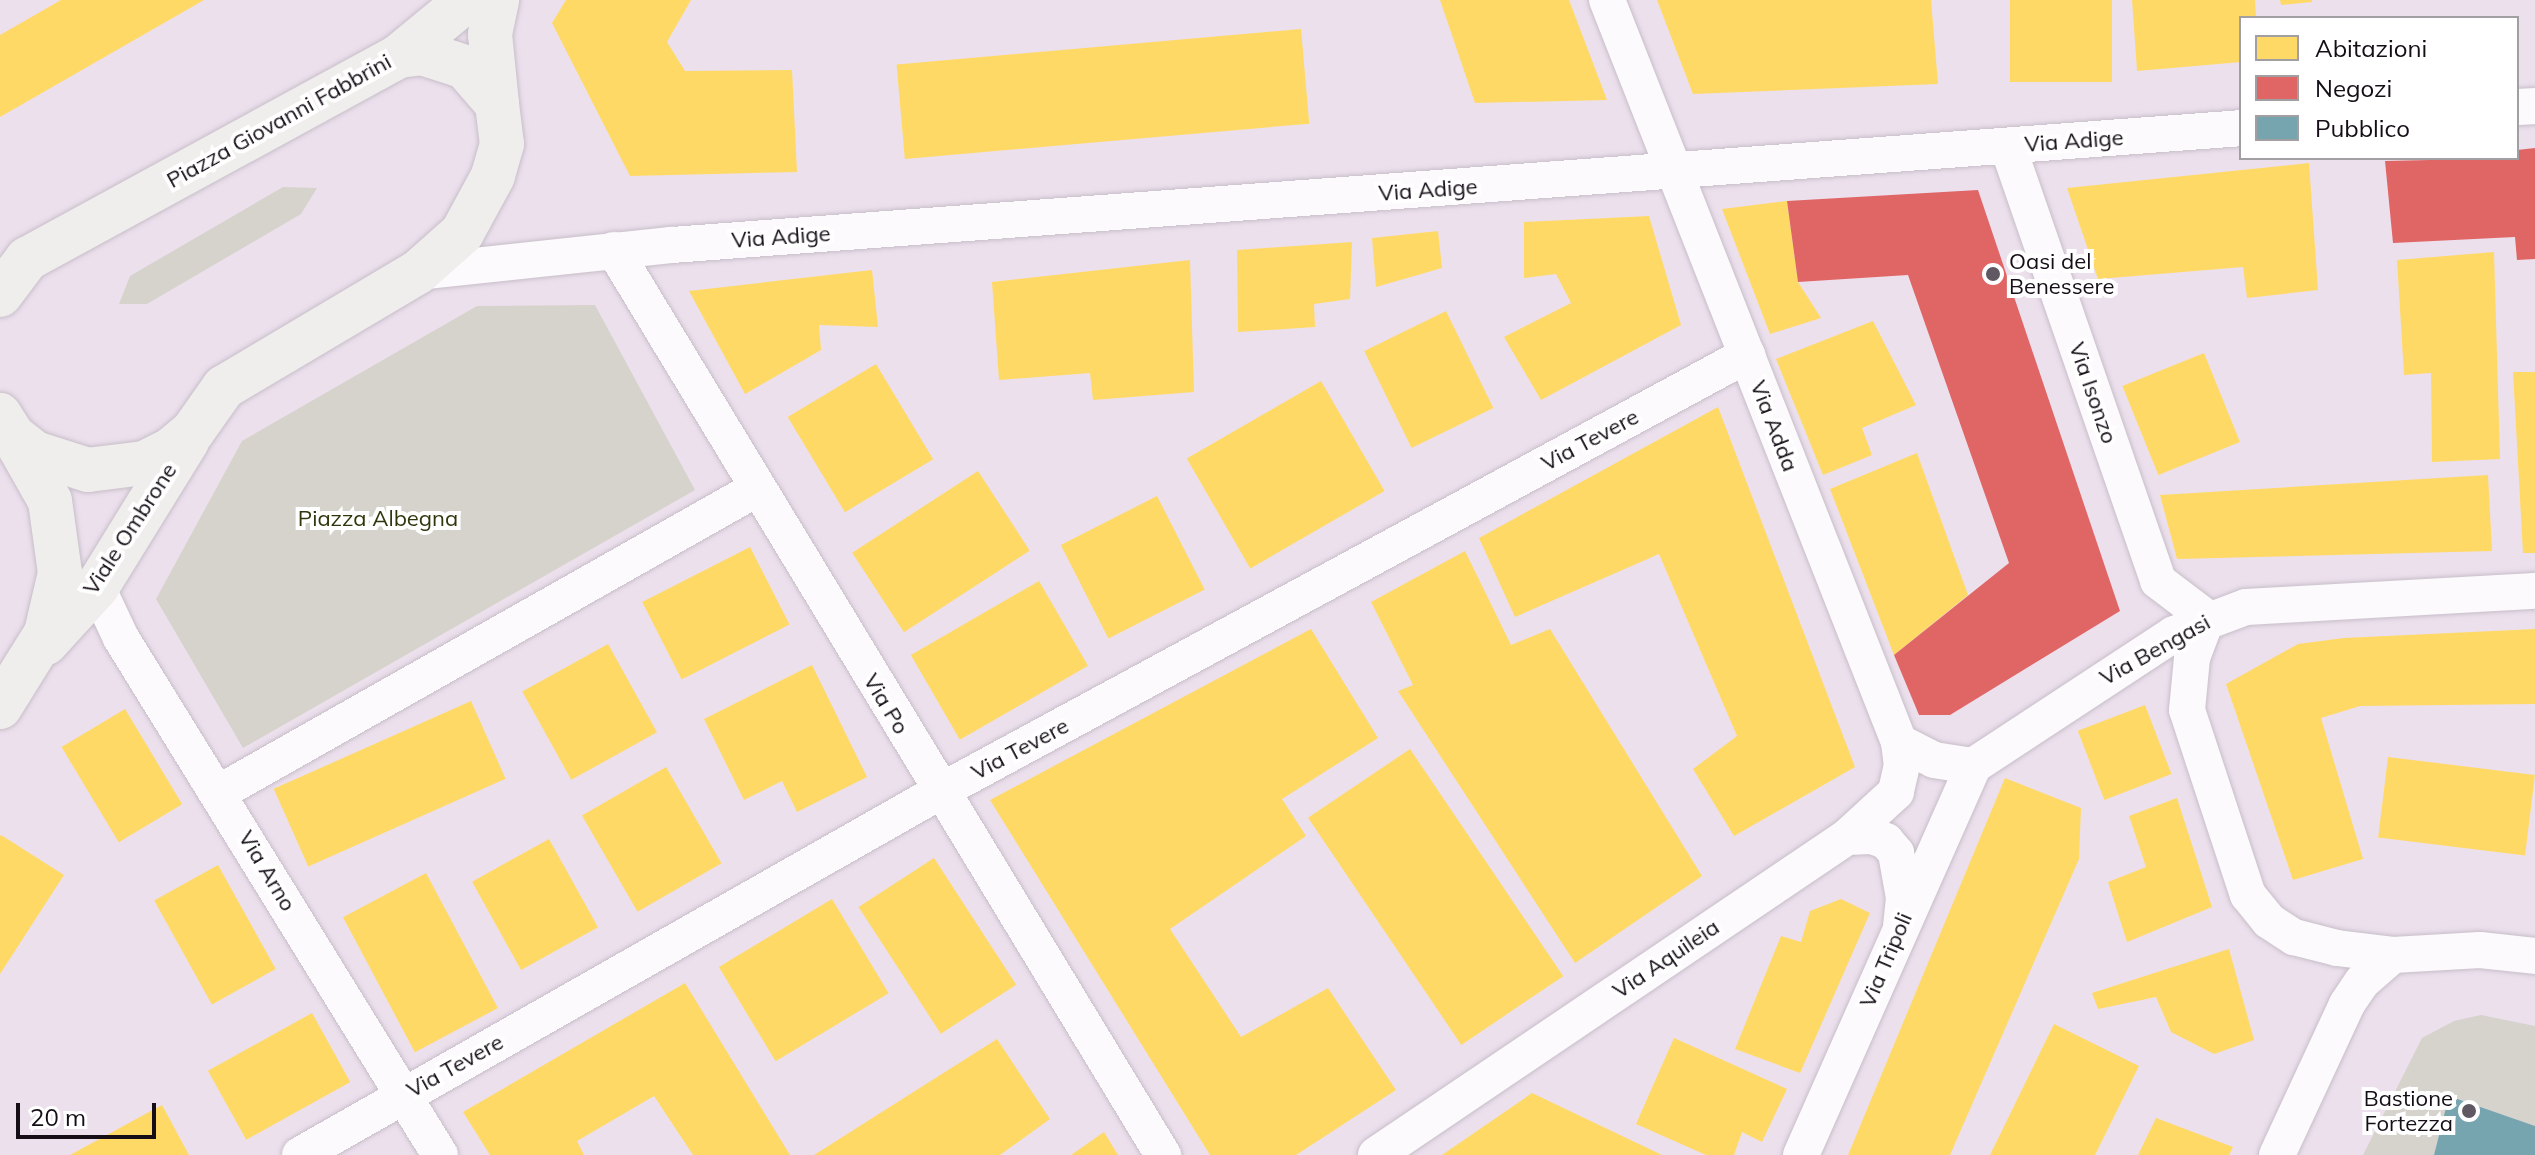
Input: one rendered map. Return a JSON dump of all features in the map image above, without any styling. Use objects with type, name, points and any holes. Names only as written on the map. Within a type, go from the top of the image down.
[{"type":"main road","points":[[414,32],[467,0]]},
{"type":"main road","points":[[6,426],[61,464],[116,470],[144,463],[193,431],[214,397],[243,372],[418,272],[462,233],[493,176],[502,144],[490,34],[497,0]]},
{"type":"main road","name":"Piazza Giovanni Fabbrini","points":[[0,295],[13,263],[414,32],[422,53],[465,67],[497,104]]},
{"type":"main road","name":"Viale Ombrone","points":[[6,426],[50,501],[60,544],[55,603],[31,660]]},
{"type":"main road","name":"Viale Ombrone","points":[[0,707],[31,660],[97,587],[193,431]]},
{"type":"street","name":"Via Adda","points":[[1607,0],[1899,742],[1902,765],[1896,792],[1847,837]]},
{"type":"street","name":"Via Adige","points":[[418,272],[614,250],[2239,128]]},
{"type":"street","name":"Via Isonzo","points":[[2008,147],[2158,581],[2207,618]]},
{"type":"street","name":"Via Po","points":[[614,250],[939,792],[1163,1155]]},
{"type":"street","name":"Via Tevere","points":[[300,1155],[939,792],[1747,355]]},
{"type":"street","points":[[220,792],[758,488]]},
{"type":"street","name":"Via Arno","points":[[97,587],[121,638],[220,792],[440,1155]]},
{"type":"street","name":"Via Bengasi","points":[[1973,766],[2123,665],[2207,618],[2275,603],[2535,591]]},
{"type":"street","points":[[2207,618],[2192,658],[2187,710],[2248,895],[2269,921],[2294,937],[2393,955],[2480,950],[2535,956]]},
{"type":"street","points":[[1899,742],[1934,760],[1973,766]]},
{"type":"street","name":"Via Tripoli","points":[[1801,1155],[1973,766]]},
{"type":"street","points":[[1847,837],[1872,836],[1886,841],[1896,853],[1904,898],[1901,927]]},
{"type":"street","name":"Via Aquileia","points":[[1376,1155],[1847,837]]},
{"type":"street","points":[[2277,1155],[2347,1004],[2362,982],[2393,955]]},
{"type":"green space","points":[[283,187],[317,188],[301,214],[147,304],[119,304],[130,276]]},
{"type":"green space","name":"Piazza Albegna","points":[[595,305],[695,490],[243,748],[156,599],[242,441],[477,306]]},
{"type":"green space","points":[[2481,1015],[2535,1026],[2535,1126],[2450,1096],[2434,1155],[2363,1155],[2422,1038],[2454,1021]]},
{"type":"building: Abitazioni","points":[[61,0],[204,0],[0,117],[0,35]]},
{"type":"building: Abitazioni","points":[[566,0],[691,0],[667,42],[685,71],[792,70],[797,172],[630,176],[552,23]]},
{"type":"building: Abitazioni","points":[[1440,0],[1569,0],[1607,100],[1475,103]]},
{"type":"building: Abitazioni","points":[[1657,0],[1931,0],[1938,84],[1693,94]]},
{"type":"building: Abitazioni","points":[[2010,0],[2112,0],[2112,82],[2010,82]]},
{"type":"building: Abitazioni","points":[[2132,0],[2255,0],[2256,16],[2239,16],[2239,62],[2137,71]]},
{"type":"building: Abitazioni","points":[[2280,0],[2312,0],[2312,2],[2281,5]]},
{"type":"building: Abitazioni","points":[[1301,29],[1309,124],[905,159],[897,64]]},
{"type":"building: Abitazioni","points":[[2309,163],[2318,290],[2247,298],[2243,267],[2098,279],[2067,188]]},
{"type":"building: Abitazioni","points":[[1787,201],[1798,282],[1821,318],[1770,334],[1722,209]]},
{"type":"building: Abitazioni","points":[[1649,216],[1681,325],[1541,400],[1504,337],[1571,303],[1556,274],[1524,278],[1524,222]]},
{"type":"building: Abitazioni","points":[[1438,231],[1442,268],[1376,287],[1372,238]]},
{"type":"building: Abitazioni","points":[[1352,242],[1350,299],[1314,304],[1315,327],[1238,332],[1237,250]]},
{"type":"building: Abitazioni","points":[[2494,252],[2500,459],[2432,462],[2431,373],[2404,375],[2397,260]]},
{"type":"building: Abitazioni","points":[[1190,260],[1194,392],[1093,400],[1090,373],[999,380],[992,282]]},
{"type":"building: Abitazioni","points":[[872,270],[878,327],[819,325],[821,350],[745,394],[689,291]]},
{"type":"building: Abitazioni","points":[[1446,311],[1493,408],[1412,448],[1364,351]]},
{"type":"building: Abitazioni","points":[[1873,321],[1916,405],[1862,428],[1872,455],[1823,475],[1776,359]]},
{"type":"building: Abitazioni","points":[[2204,353],[2240,442],[2158,475],[2122,386]]},
{"type":"building: Abitazioni","points":[[876,364],[933,459],[845,512],[788,417]]},
{"type":"building: Abitazioni","points":[[2513,372],[2535,372],[2535,553],[2523,553]]},
{"type":"building: Abitazioni","points":[[1321,381],[1384,491],[1250,568],[1187,458]]},
{"type":"building: Abitazioni","points":[[1718,407],[1855,767],[1734,836],[1693,769],[1737,736],[1659,554],[1515,617],[1479,538]]},
{"type":"building: Abitazioni","points":[[1917,453],[1968,595],[1894,655],[1830,489]]},
{"type":"building: Abitazioni","points":[[978,471],[1030,551],[904,632],[852,553]]},
{"type":"building: Abitazioni","points":[[2488,475],[2492,551],[2177,559],[2160,495]]},
{"type":"building: Abitazioni","points":[[1157,496],[1205,590],[1108,639],[1061,545]]},
{"type":"building: Abitazioni","points":[[750,547],[789,625],[682,679],[642,602]]},
{"type":"building: Abitazioni","points":[[1465,551],[1511,645],[1550,629],[1702,876],[1575,963],[1398,691],[1413,685],[1371,602]]},
{"type":"building: Abitazioni","points":[[1039,581],[1088,666],[960,740],[911,655]]},
{"type":"building: Abitazioni","points":[[1311,629],[1378,738],[1282,799],[1306,836],[1170,929],[1241,1037],[1328,988],[1396,1090],[1296,1155],[1210,1155],[990,800]]},
{"type":"building: Abitazioni","points":[[2535,629],[2535,704],[2360,706],[2321,718],[2363,859],[2293,880],[2226,684],[2298,644],[2344,638]]},
{"type":"building: Abitazioni","points":[[608,644],[657,732],[571,780],[522,692]]},
{"type":"building: Abitazioni","points":[[812,665],[867,777],[797,812],[782,781],[744,800],[704,719]]},
{"type":"building: Abitazioni","points":[[471,701],[506,779],[308,867],[274,789]]},
{"type":"building: Abitazioni","points":[[2145,705],[2172,774],[2104,800],[2078,731]]},
{"type":"building: Abitazioni","points":[[125,709],[182,804],[119,842],[62,747]]},
{"type":"building: Abitazioni","points":[[1410,749],[1563,976],[1461,1045],[1308,818]]},
{"type":"building: Abitazioni","points":[[2388,757],[2535,775],[2525,855],[2378,837]]},
{"type":"building: Abitazioni","points":[[666,767],[722,863],[637,912],[582,816]]},
{"type":"building: Abitazioni","points":[[2005,778],[2081,808],[2079,859],[1950,1155],[1848,1155]]},
{"type":"building: Abitazioni","points":[[2177,798],[2212,907],[2127,942],[2108,882],[2146,867],[2129,816]]},
{"type":"building: Abitazioni","points":[[0,836],[64,875],[0,974]]},
{"type":"building: Abitazioni","points":[[549,839],[598,927],[521,970],[472,882]]},
{"type":"building: Abitazioni","points":[[934,858],[1016,985],[941,1034],[859,907]]},
{"type":"building: Abitazioni","points":[[218,865],[276,969],[212,1004],[154,900]]},
{"type":"building: Abitazioni","points":[[426,873],[498,1008],[415,1052],[343,917]]},
{"type":"building: Abitazioni","points":[[832,899],[889,993],[776,1061],[719,967]]},
{"type":"building: Abitazioni","points":[[1841,899],[1870,913],[1800,1073],[1735,1049],[1781,936],[1801,942],[1810,911]]},
{"type":"building: Abitazioni","points":[[2229,949],[2254,1040],[2214,1054],[2171,1032],[2156,997],[2098,1009],[2092,993]]},
{"type":"building: Abitazioni","points":[[685,983],[790,1155],[693,1155],[654,1096],[577,1141],[584,1155],[490,1155],[463,1112]]},
{"type":"building: Abitazioni","points":[[312,1013],[350,1082],[246,1140],[208,1071]]},
{"type":"building: Abitazioni","points":[[2054,1024],[2139,1066],[2095,1155],[1990,1155]]},
{"type":"building: Abitazioni","points":[[1674,1038],[1787,1089],[1762,1142],[1742,1132],[1734,1155],[1706,1155],[1636,1124]]},
{"type":"building: Abitazioni","points":[[997,1039],[1050,1119],[1000,1155],[814,1155]]},
{"type":"building: Abitazioni","points":[[1532,1093],[1662,1155],[1442,1155]]},
{"type":"building: Abitazioni","points":[[162,1105],[189,1155],[70,1155]]},
{"type":"building: Abitazioni","points":[[2156,1118],[2233,1147],[2229,1155],[2138,1155]]},
{"type":"building: Abitazioni","points":[[1104,1132],[1118,1155],[1071,1155]]},
{"type":"building: Negozi","points":[[2535,148],[2535,259],[2517,260],[2515,237],[2393,243],[2385,161],[2519,160],[2519,150]]},
{"type":"building: Negozi","points":[[1978,190],[2120,611],[1950,715],[1919,715],[1894,655],[2009,563],[1908,275],[1798,282],[1787,201]]},
{"type":"building: Pubblico","name":"Bastione Fortezza","points":[[2449,1096],[2535,1126],[2535,1155],[2434,1155]]},
{"type":"place","name":"Oasi del Benessere","points":[[1993,274]]},
{"type":"place","name":"Bastione Fortezza","points":[[2469,1111]]}]
